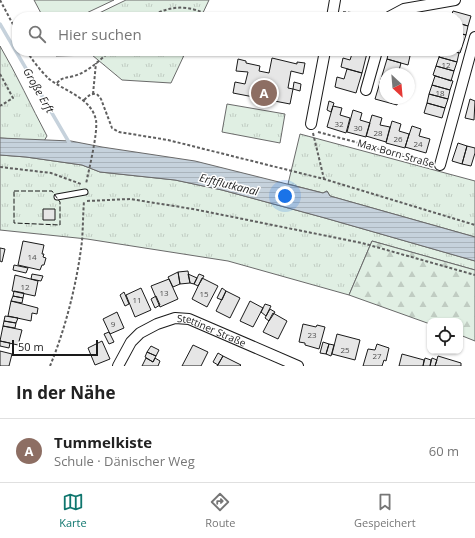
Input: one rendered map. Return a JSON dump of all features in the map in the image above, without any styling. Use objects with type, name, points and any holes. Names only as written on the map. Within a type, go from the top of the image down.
[{"type":"street","points":[[332,12],[335,0]]},
{"type":"street","points":[[398,12],[404,9],[455,0]]},
{"type":"street","name":"Max-Born-Straße","points":[[440,165],[475,37]]},
{"type":"street","points":[[314,128],[324,56]]},
{"type":"street","points":[[366,90],[376,56]]},
{"type":"street","name":"Stettiner Straße","points":[[118,366],[131,342],[140,333],[157,324],[175,318],[189,319],[298,366]]},
{"type":"lane","points":[[57,197],[85,192]]},
{"type":"path","points":[[0,0],[12,23]]},
{"type":"path","points":[[159,12],[162,10],[183,7],[203,12]]},
{"type":"path","points":[[0,167],[51,173],[86,186],[96,132],[96,120],[91,109],[84,100],[48,78],[31,56]]},
{"type":"path","points":[[57,83],[64,77],[82,73],[104,56]]},
{"type":"path","points":[[93,94],[96,63]]},
{"type":"path","points":[[0,74],[13,98],[0,106]]},
{"type":"path","points":[[84,100],[88,96],[97,94],[101,99],[112,128],[119,132],[168,140],[324,179],[475,225]]},
{"type":"path","points":[[314,128],[324,179]]},
{"type":"path","name":"Max-Born-Straße","points":[[314,128],[440,165]]},
{"type":"path","points":[[50,366],[65,323],[74,287],[82,241],[85,192]]},
{"type":"path","points":[[84,201],[130,200],[192,209],[362,243],[475,274]]},
{"type":"green space","points":[[34,0],[114,0],[89,12],[40,12]]},
{"type":"green space","points":[[126,0],[209,0],[203,12],[101,12]]},
{"type":"green space","points":[[0,46],[47,136],[44,141],[0,138]]},
{"type":"green space","points":[[93,56],[184,56],[171,83],[122,80]]},
{"type":"green space","points":[[227,104],[285,114],[280,143],[222,132]]},
{"type":"green space","points":[[300,134],[475,181],[475,237],[330,196],[327,191],[323,193],[288,184]]},
{"type":"green space","points":[[0,155],[82,165],[100,172],[175,180],[222,190],[475,261],[475,270],[372,241],[349,295],[228,261],[87,239],[0,230]]},
{"type":"green space","points":[[372,241],[475,270],[475,341],[463,336],[463,318],[427,318],[427,323],[349,295]]},
{"type":"water","name":"Erftflutkanal","points":[[0,138],[71,141],[195,161],[323,193],[327,191],[330,196],[475,237],[475,261],[222,190],[175,180],[100,172],[82,165],[0,155]]},
{"type":"building","points":[[463,14],[471,16],[468,26],[463,24]]},
{"type":"building","points":[[463,24],[468,26],[466,35],[463,34]]},
{"type":"building","points":[[463,34],[466,35],[463,44]]},
{"type":"building","points":[[351,56],[366,56],[362,73],[341,67],[343,58],[350,60]]},
{"type":"building","points":[[388,56],[410,56],[408,65],[387,59]]},
{"type":"building","points":[[439,56],[458,56],[457,62]]},
{"type":"building","points":[[439,57],[457,62],[454,71],[436,66]]},
{"type":"building","points":[[272,58],[297,64],[297,62],[305,63],[303,74],[291,71],[288,88],[293,89],[290,104],[233,93],[235,82],[245,84],[248,72],[236,71],[238,59],[246,61],[246,63],[260,66],[259,71],[269,73]]},
{"type":"building","points":[[387,59],[401,63],[400,68],[384,68]]},
{"type":"building","points":[[436,66],[454,71],[451,81],[433,75]]},
{"type":"building","points":[[347,69],[362,73],[356,93],[335,87],[337,77],[344,79]]},
{"type":"building","points":[[435,76],[453,81],[450,90],[432,85]]},
{"type":"building","points":[[294,82],[301,84],[300,91],[293,89]]},
{"type":"building","points":[[432,85],[450,90],[448,99],[429,94]]},
{"type":"building","points":[[379,86],[379,100],[375,99]]},
{"type":"building","points":[[429,94],[448,99],[445,108],[427,103]]},
{"type":"building","points":[[470,99],[475,101],[474,120],[465,118]]},
{"type":"building","points":[[329,101],[334,103],[331,112],[327,110]]},
{"type":"building","points":[[427,103],[445,108],[442,118],[424,113]]},
{"type":"building","points":[[333,106],[342,108],[340,115],[350,118],[346,133],[327,127]]},
{"type":"building","points":[[353,110],[362,113],[360,120],[370,123],[366,137],[347,132]]},
{"type":"building","points":[[372,115],[382,118],[380,125],[390,127],[386,142],[366,136]]},
{"type":"building","points":[[392,121],[401,124],[399,131],[409,134],[405,148],[386,143]]},
{"type":"building","points":[[412,126],[421,129],[419,136],[430,139],[426,153],[405,147]]},
{"type":"building","points":[[458,143],[467,146],[462,164],[452,161]]},
{"type":"building","points":[[467,146],[475,148],[471,166],[462,164]]},
{"type":"building","points":[[43,209],[55,209],[55,220],[43,220]]},
{"type":"building","points":[[23,241],[44,245],[42,254],[44,254],[43,257],[46,258],[44,265],[42,265],[40,270],[18,265]]},
{"type":"building","points":[[0,248],[5,249],[2,262],[0,261]]},
{"type":"building","points":[[14,265],[28,268],[26,273],[13,270]]},
{"type":"building","points":[[188,271],[190,283],[180,284],[178,272]]},
{"type":"building","points":[[178,272],[180,284],[173,287],[168,277]]},
{"type":"building","points":[[32,274],[43,276],[41,281],[31,279]]},
{"type":"building","points":[[188,274],[197,278],[194,284],[190,283]]},
{"type":"building","points":[[199,274],[204,276],[198,286],[194,284]]},
{"type":"building","points":[[15,275],[38,281],[35,296],[12,291]]},
{"type":"building","points":[[202,278],[218,286],[207,307],[192,299]]},
{"type":"building","points":[[169,279],[178,299],[160,307],[151,286]]},
{"type":"building","points":[[141,288],[151,310],[135,317],[126,295]]},
{"type":"building","points":[[222,288],[226,291],[222,300],[217,298]]},
{"type":"building","points":[[14,291],[24,293],[23,298],[13,296]]},
{"type":"building","points":[[226,291],[240,298],[230,318],[216,311]]},
{"type":"building","points":[[124,292],[129,304],[125,306],[120,295]]},
{"type":"building","points":[[13,296],[23,298],[22,303],[11,301]]},
{"type":"building","points":[[156,296],[160,305],[155,308],[151,299]]},
{"type":"building","points":[[11,301],[38,308],[37,314],[32,313],[31,321],[8,316]]},
{"type":"building","points":[[250,301],[263,308],[253,327],[240,321]]},
{"type":"building","points":[[265,304],[271,306],[266,316],[261,312]]},
{"type":"building","points":[[270,309],[275,312],[269,321],[265,318]]},
{"type":"building","points":[[117,312],[124,328],[110,334],[103,319]]},
{"type":"building","points":[[273,313],[287,321],[278,339],[263,332]]},
{"type":"building","points":[[5,316],[18,318],[16,323],[4,321]]},
{"type":"building","points":[[4,321],[16,323],[15,328],[3,326]]},
{"type":"building","points":[[303,324],[316,327],[317,325],[325,327],[319,349],[299,342]]},
{"type":"building","points":[[3,326],[22,330],[18,345],[0,341]]},
{"type":"building","points":[[109,332],[114,342],[109,344],[104,334]]},
{"type":"building","points":[[337,334],[360,340],[355,360],[332,354]]},
{"type":"building","points":[[0,341],[10,343],[9,348],[0,346]]},
{"type":"building","points":[[102,341],[110,359],[95,365],[88,348]]},
{"type":"building","points":[[323,342],[329,344],[326,354],[320,353]]},
{"type":"building","points":[[329,344],[334,345],[331,356],[326,354]]},
{"type":"building","points":[[377,344],[389,348],[386,361],[384,360],[382,366],[363,366],[368,349],[375,350]]},
{"type":"building","points":[[193,345],[208,352],[201,366],[182,366]]},
{"type":"building","points":[[151,346],[159,350],[156,356],[147,352]]},
{"type":"building","points":[[0,351],[12,354],[9,366],[0,366]]},
{"type":"building","points":[[147,352],[156,356],[153,362],[145,357]]},
{"type":"building","points":[[218,353],[223,356],[218,365],[213,362]]},
{"type":"building","points":[[402,354],[424,360],[423,366],[399,366]]},
{"type":"building","points":[[223,356],[241,365],[217,366]]},
{"type":"building","points":[[438,356],[461,363],[461,366],[435,366]]},
{"type":"building","points":[[146,358],[153,362],[155,358],[160,361],[158,366],[142,366]]},
{"type":"building","points":[[425,358],[431,360],[430,366],[423,366]]},
{"type":"building","points":[[432,358],[437,360],[435,366],[430,366]]},
{"type":"waterway","name":"Große Erft","points":[[0,24],[12,45]]},
{"type":"waterway","name":"Große Erft","points":[[19,56],[70,144]]},
{"type":"fence","points":[[14,191],[52,191],[60,202],[60,225],[14,223],[14,191]]},
{"type":"place","name":"Tummelkiste","points":[[264,93]]}]
